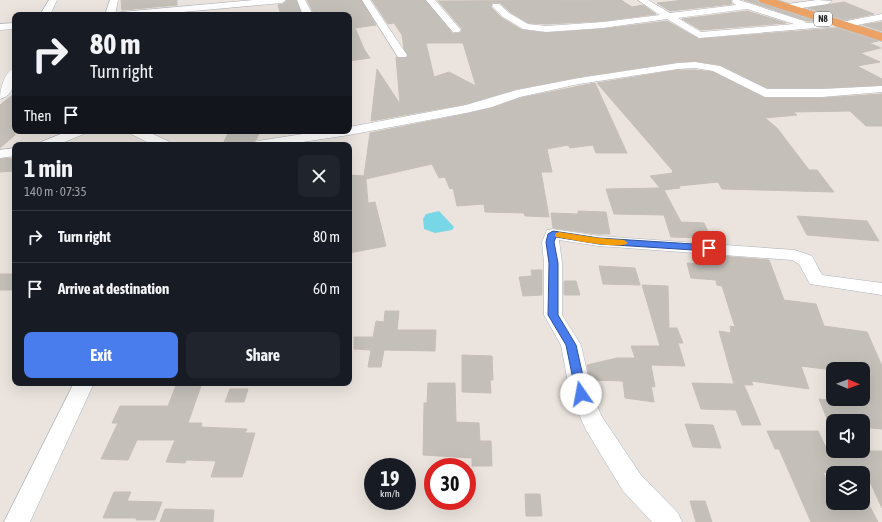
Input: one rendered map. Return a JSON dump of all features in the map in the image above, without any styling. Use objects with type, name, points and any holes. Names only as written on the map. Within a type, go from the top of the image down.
[{"type":"highway","name":"N8","points":[[764,0],[882,37]]},
{"type":"street","points":[[47,12],[53,0]]},
{"type":"street","points":[[111,12],[114,0]]},
{"type":"street","points":[[138,12],[182,4],[282,0]]},
{"type":"street","points":[[301,0],[307,12]]},
{"type":"street","points":[[366,0],[402,56]]},
{"type":"street","points":[[430,0],[456,30]]},
{"type":"street","points":[[642,0],[699,36],[840,24],[882,17]]},
{"type":"street","points":[[728,0],[810,26]]},
{"type":"street","points":[[788,7],[828,1],[827,0]]},
{"type":"street","points":[[241,2],[243,12]]},
{"type":"street","points":[[496,6],[506,15],[526,27],[531,28],[582,27],[747,6]]},
{"type":"street","points":[[0,27],[12,26]]},
{"type":"street","points":[[352,130],[466,109],[488,104],[517,94],[579,80],[678,66],[695,65],[716,68],[765,93],[822,93],[882,89]]},
{"type":"street","points":[[2,94],[12,76]]},
{"type":"street","points":[[53,142],[72,134]]},
{"type":"street","points":[[142,134],[150,140],[156,142]]},
{"type":"street","points":[[277,142],[329,134]]},
{"type":"street","points":[[0,154],[12,152]]},
{"type":"street","points":[[669,522],[632,483],[594,423],[581,394],[571,345],[553,315],[553,263],[550,242],[553,234],[599,241],[795,255],[806,260],[816,280],[882,289]]},
{"type":"street","points":[[17,522],[83,386]]},
{"type":"water","points":[[439,211],[454,227],[452,230],[435,233],[424,229],[423,219],[426,214]]},
{"type":"building","points":[[121,0],[177,0],[177,5],[122,10]]},
{"type":"building","points":[[287,0],[296,0],[301,12],[280,12],[278,5],[283,4]]},
{"type":"building","points":[[307,0],[361,0],[376,25],[355,28],[364,49],[370,58],[352,61],[352,12],[313,12]]},
{"type":"building","points":[[372,0],[425,0],[453,34],[460,33],[462,29],[438,1],[621,0],[632,7],[643,5],[656,14],[603,21],[546,24],[528,23],[510,12],[500,3],[492,3],[491,7],[502,18],[522,30],[546,33],[603,29],[667,21],[699,39],[836,28],[878,41],[869,43],[881,48],[860,53],[880,62],[857,66],[882,79],[882,85],[822,88],[767,88],[720,65],[695,61],[678,62],[579,77],[517,89],[466,104],[371,121],[377,69],[400,104],[396,57],[406,58],[408,56],[404,49],[402,35],[394,23],[388,24]],"holes":[[[426,43],[463,43],[476,86],[449,72],[434,77]]]},
{"type":"building","points":[[684,0],[731,0],[732,4],[670,11],[657,3]]},
{"type":"building","points":[[744,0],[756,0],[760,3],[814,21],[807,21]]},
{"type":"building","points":[[844,2],[874,14],[845,20],[808,8]]},
{"type":"building","points":[[747,11],[786,23],[701,30],[682,19]]},
{"type":"building","points":[[882,22],[882,31],[863,25]]},
{"type":"building","points":[[678,70],[713,72],[765,98],[822,98],[882,94],[882,126],[866,126],[850,111],[793,112],[797,115],[765,118],[777,128],[809,170],[817,170],[834,192],[722,189],[718,182],[679,186],[680,188],[664,190],[681,222],[704,223],[711,238],[671,237],[664,215],[614,214],[606,189],[660,188],[650,176],[673,173],[673,171],[597,83]]},
{"type":"building","points":[[595,83],[627,153],[596,153],[593,145],[570,148],[568,145],[547,149],[552,172],[541,172],[549,217],[525,216],[524,213],[485,212],[484,204],[457,206],[453,188],[450,189],[445,177],[439,178],[432,164],[366,179],[368,203],[375,202],[386,246],[352,252],[352,175],[364,176],[370,133],[492,108],[520,98]]},
{"type":"building","points":[[12,95],[12,134],[15,135],[0,148],[0,105]]},
{"type":"building","points":[[228,134],[259,134],[256,140],[252,142],[224,142]]},
{"type":"building","points":[[12,158],[12,171],[0,172],[0,159]]},
{"type":"building","points":[[578,211],[606,212],[610,234],[597,234],[553,228],[551,213],[578,214]]},
{"type":"building","points":[[797,216],[867,221],[879,241],[807,235]]},
{"type":"building","points":[[708,255],[769,260],[784,300],[816,304],[824,326],[867,332],[882,366],[882,429],[870,428],[870,414],[826,414],[826,416],[819,399],[826,400],[826,406],[870,406],[870,362],[826,362],[826,369],[801,366],[809,389],[751,381],[753,385],[744,385],[761,425],[742,425],[736,410],[701,409],[692,383],[734,384],[719,331],[731,333],[730,326],[735,327],[722,286],[717,285],[716,280],[691,278],[687,263],[712,265]]},
{"type":"building","points":[[599,266],[635,268],[640,285],[603,284]]},
{"type":"building","points":[[531,270],[542,270],[542,295],[523,296],[519,277],[532,276]]},
{"type":"building","points":[[0,274],[12,274],[12,290],[0,290]]},
{"type":"building","points":[[564,281],[576,281],[580,295],[564,295]]},
{"type":"building","points":[[642,285],[668,286],[669,328],[677,328],[683,343],[678,343],[685,366],[651,365],[655,387],[651,386],[654,402],[625,398],[623,381],[590,380],[587,365],[617,358],[635,358],[631,346],[660,346]]},
{"type":"building","points":[[385,311],[399,311],[397,330],[436,330],[435,351],[384,350],[381,367],[368,367],[371,350],[354,349],[354,337],[373,337],[376,321],[384,322]]},
{"type":"building","points":[[462,355],[492,356],[493,380],[490,380],[491,393],[462,392]]},
{"type":"building","points":[[428,383],[455,383],[456,422],[479,423],[480,441],[491,441],[492,466],[476,466],[476,458],[423,455],[424,403],[427,403]]},
{"type":"building","points":[[176,386],[201,386],[188,423],[202,423],[201,427],[247,429],[245,433],[255,433],[242,477],[211,477],[216,461],[186,460],[185,463],[166,462],[175,440],[137,440],[128,460],[101,459],[118,423],[112,423],[120,406],[168,406]]},
{"type":"building","points":[[230,389],[248,389],[244,402],[225,402]]},
{"type":"building","points":[[685,424],[713,425],[721,448],[693,447]]},
{"type":"building","points":[[767,431],[818,431],[826,448],[826,458],[870,458],[870,451],[882,451],[882,508],[870,482],[870,466],[826,466],[826,473],[823,472],[826,478],[826,510],[870,510],[870,507],[878,522],[811,522],[779,449],[775,449]]},
{"type":"building","points":[[114,492],[131,492],[127,501],[162,502],[155,520],[136,520],[137,518],[103,518]]},
{"type":"building","points":[[525,494],[540,494],[542,516],[526,516]]},
{"type":"building","points":[[690,501],[705,501],[712,522],[696,522]]},
{"type":"building","points":[[165,509],[214,510],[213,522],[160,522]]},
{"type":"slow traffic","points":[[559,235],[624,243]]},
{"type":"route","points":[[581,394],[571,345],[553,315],[553,263],[550,242],[553,234],[599,241],[709,248]]}]
